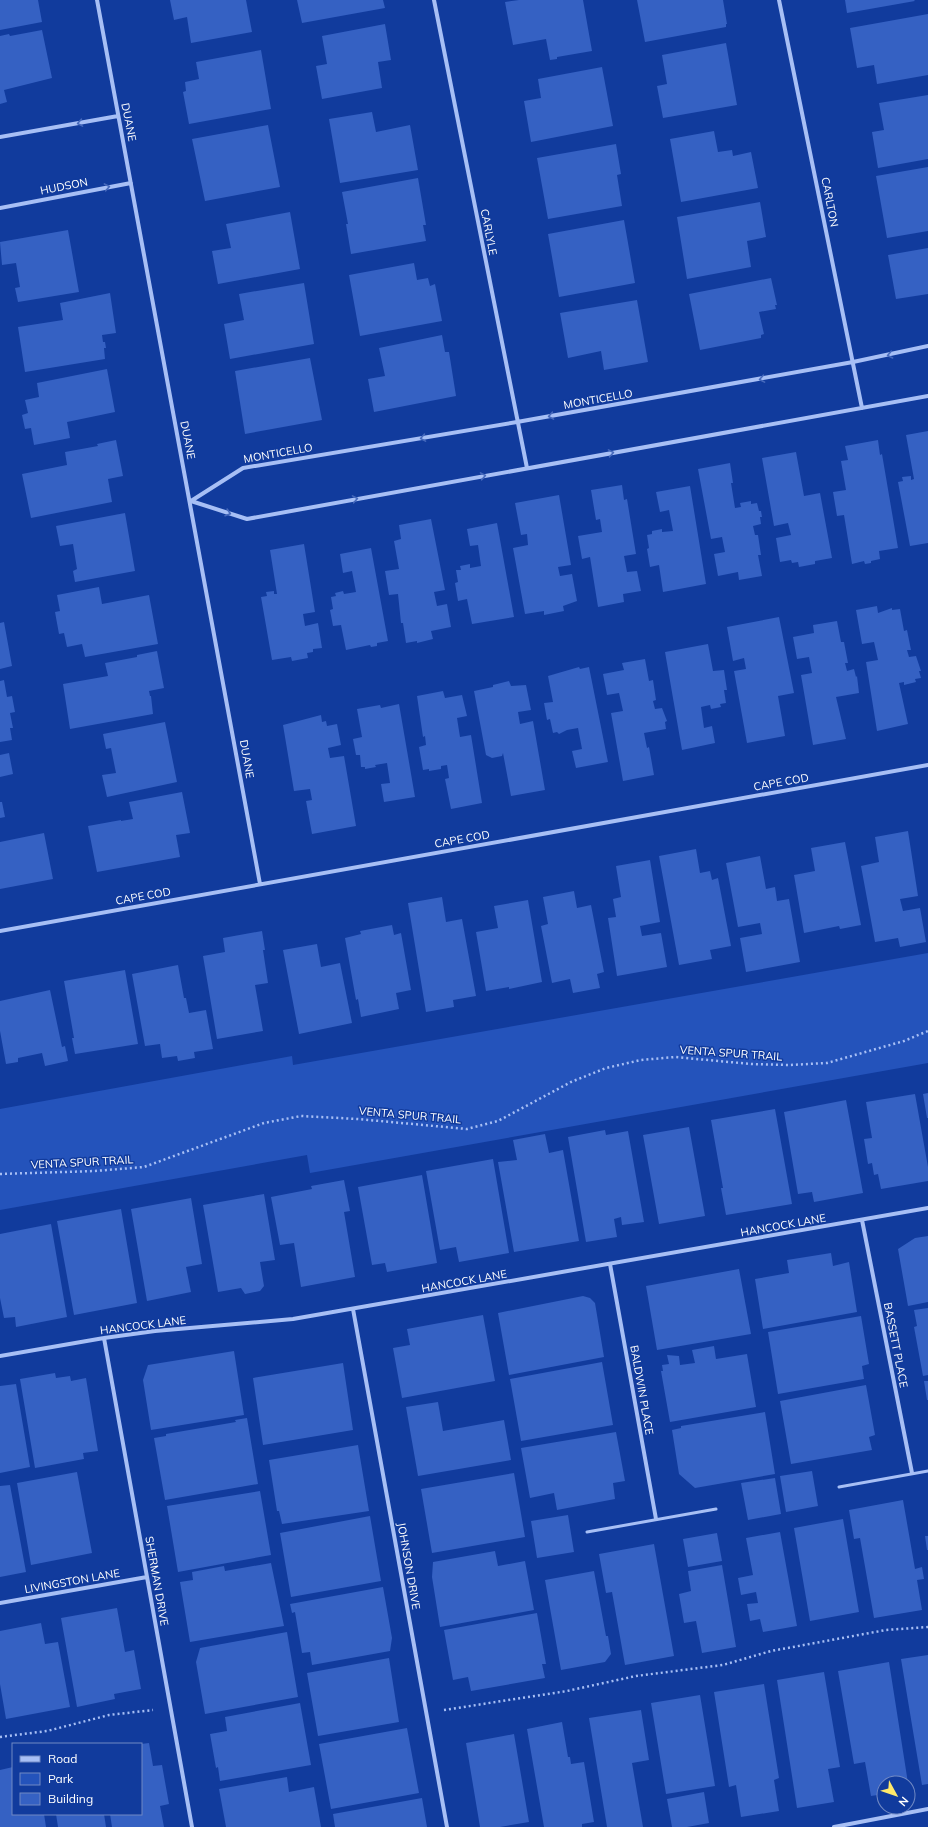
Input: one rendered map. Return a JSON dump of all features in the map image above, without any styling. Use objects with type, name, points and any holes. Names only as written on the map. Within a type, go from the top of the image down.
[{"type":"street","name":"DUANE","points":[[98,0],[118,116],[191,501],[260,884]]},
{"type":"street","name":"CARLYLE","points":[[434,0],[527,468]]},
{"type":"street","name":"CARLTON","points":[[779,0],[862,408]]},
{"type":"street","points":[[0,137],[118,116]]},
{"type":"street","name":"HUDSON","points":[[0,208],[131,183]]},
{"type":"street","name":"MONTICELLO","points":[[191,501],[243,468],[517,422],[853,362],[928,346]]},
{"type":"street","points":[[191,501],[247,519],[928,396]]},
{"type":"street","name":"CAPE COD","points":[[0,931],[928,765]]},
{"type":"street","name":"HANCOCK LANE","points":[[0,1356],[104,1338],[155,1331],[292,1319],[928,1208]]},
{"type":"street","name":"BASSETT PLACE","points":[[862,1220],[912,1473]]},
{"type":"street","name":"BALDWIN PLACE","points":[[610,1264],[656,1519]]},
{"type":"street","name":"JOHNSON DRIVE","points":[[353,1309],[447,1827]]},
{"type":"street","name":"SHERMAN DRIVE","points":[[104,1338],[192,1827]]},
{"type":"street","name":"LIVINGSTON LANE","points":[[0,1603],[147,1577]]},
{"type":"street","points":[[834,1827],[928,1809]]},
{"type":"lane","points":[[839,1487],[928,1471]]},
{"type":"lane","points":[[588,1532],[716,1509]]},
{"type":"path","name":"VENTA SPUR TRAIL","points":[[0,1174],[95,1171],[144,1167],[264,1123],[301,1116],[467,1128],[498,1121],[571,1082],[606,1068],[641,1060],[675,1058],[752,1064],[790,1065],[827,1063],[904,1042],[928,1031]]},
{"type":"path","points":[[426,1713],[567,1691],[636,1676],[723,1665],[771,1651],[886,1630],[928,1627]]},
{"type":"path","points":[[0,1738],[47,1731],[109,1715],[170,1708]]},
{"type":"green space","points":[[928,953],[928,1063],[310,1173],[307,1155],[0,1210],[0,1109],[292,1056],[293,1065]]},
{"type":"building","points":[[0,0],[38,0],[42,22],[0,30]]},
{"type":"building","points":[[170,0],[246,0],[252,32],[191,43],[187,17],[174,20]]},
{"type":"building","points":[[297,0],[383,0],[385,8],[302,23]]},
{"type":"building","points":[[519,0],[583,0],[592,51],[557,57],[557,59],[550,60],[546,39],[513,45],[505,2]]},
{"type":"building","points":[[637,0],[723,0],[727,24],[726,27],[645,42]]},
{"type":"building","points":[[845,0],[914,0],[915,1],[847,13]]},
{"type":"building","points":[[928,14],[928,75],[877,84],[874,65],[857,68],[850,28]]},
{"type":"building","points":[[385,24],[391,60],[378,62],[382,88],[322,99],[316,66],[327,64],[322,36]]},
{"type":"building","points":[[42,30],[52,78],[4,90],[7,102],[0,104],[0,36],[9,34],[10,36]]},
{"type":"building","points":[[726,43],[737,105],[663,118],[657,86],[667,84],[662,55]]},
{"type":"building","points":[[261,50],[271,109],[189,124],[183,92],[186,91],[185,82],[199,79],[196,62]]},
{"type":"building","points":[[602,67],[613,126],[531,142],[524,101],[541,98],[538,79]]},
{"type":"building","points":[[928,95],[928,159],[878,168],[872,132],[884,130],[879,103]]},
{"type":"building","points":[[372,112],[376,132],[410,125],[418,170],[340,183],[329,119]]},
{"type":"building","points":[[268,125],[280,187],[205,201],[192,139]]},
{"type":"building","points":[[714,131],[718,152],[732,150],[733,156],[751,152],[758,188],[681,202],[670,139]]},
{"type":"building","points":[[616,144],[621,174],[617,175],[622,206],[548,219],[537,158]]},
{"type":"building","points":[[928,167],[928,231],[887,238],[876,176]]},
{"type":"building","points":[[418,178],[426,225],[423,225],[426,241],[351,254],[346,224],[348,224],[342,192]]},
{"type":"building","points":[[760,202],[766,237],[747,241],[751,267],[687,279],[677,217]]},
{"type":"building","points":[[290,212],[300,269],[218,284],[212,251],[231,248],[226,224]]},
{"type":"building","points":[[624,220],[635,283],[559,297],[548,234]]},
{"type":"building","points":[[68,230],[79,292],[18,302],[15,288],[20,287],[16,263],[2,265],[0,242]]},
{"type":"building","points":[[928,248],[928,294],[896,299],[888,255]]},
{"type":"building","points":[[414,263],[417,280],[428,278],[430,286],[435,284],[442,321],[360,336],[349,275]]},
{"type":"building","points":[[771,278],[777,305],[775,305],[776,309],[759,312],[764,334],[761,335],[761,338],[700,350],[689,294]]},
{"type":"building","points":[[304,283],[314,344],[230,359],[224,324],[244,320],[239,294]]},
{"type":"building","points":[[110,293],[116,333],[102,335],[106,348],[104,348],[105,359],[25,372],[18,327],[63,320],[60,303]]},
{"type":"building","points":[[637,300],[648,362],[604,370],[601,351],[568,358],[560,313]]},
{"type":"building","points":[[442,335],[445,352],[449,352],[456,396],[374,412],[368,379],[385,376],[379,348]]},
{"type":"building","points":[[310,358],[322,420],[245,434],[235,371]]},
{"type":"building","points":[[107,369],[115,412],[67,422],[70,438],[34,445],[31,428],[25,429],[22,415],[28,413],[25,400],[39,397],[37,383]]},
{"type":"building","points":[[928,431],[928,543],[910,546],[898,482],[903,481],[902,477],[911,476],[911,480],[914,479],[906,435]]},
{"type":"building","points":[[116,440],[123,476],[108,479],[112,502],[31,518],[22,474],[67,465],[65,452],[98,446],[97,444]]},
{"type":"building","points":[[878,440],[880,455],[882,454],[898,548],[879,551],[880,559],[871,561],[871,563],[865,564],[864,561],[852,564],[844,515],[837,516],[833,492],[846,490],[841,461],[848,460],[845,446]]},
{"type":"building","points":[[796,452],[804,496],[820,493],[832,558],[815,561],[815,564],[799,567],[798,562],[792,563],[791,560],[780,562],[776,538],[791,535],[788,523],[774,526],[762,458]]},
{"type":"building","points":[[730,463],[733,483],[731,483],[735,508],[741,507],[740,503],[751,501],[751,504],[757,503],[759,511],[761,511],[761,524],[753,526],[755,535],[758,535],[761,555],[758,555],[762,576],[739,580],[738,572],[718,576],[714,554],[725,552],[722,537],[711,539],[698,469]]},
{"type":"building","points":[[622,485],[624,500],[627,499],[636,554],[624,556],[627,572],[637,571],[641,591],[623,594],[624,602],[598,607],[590,557],[582,559],[578,536],[602,532],[600,519],[596,520],[591,490]]},
{"type":"building","points":[[690,486],[706,584],[663,592],[659,565],[650,567],[647,549],[649,548],[647,535],[652,534],[652,531],[662,529],[662,532],[673,531],[669,510],[660,512],[656,492]]},
{"type":"building","points":[[559,495],[571,565],[558,567],[560,576],[572,574],[577,601],[563,606],[564,611],[544,615],[544,611],[525,614],[513,548],[528,545],[527,534],[521,535],[515,503]]},
{"type":"building","points":[[125,513],[135,571],[75,582],[73,571],[77,569],[73,544],[60,546],[56,526]]},
{"type":"building","points":[[431,519],[445,590],[434,592],[437,606],[447,604],[451,627],[431,631],[433,639],[417,643],[417,641],[406,643],[403,623],[401,623],[398,594],[389,595],[385,571],[399,569],[394,541],[401,539],[399,525]]},
{"type":"building","points":[[497,523],[514,617],[472,624],[467,599],[458,601],[455,583],[458,582],[456,570],[461,570],[460,566],[470,564],[470,568],[481,566],[478,545],[470,546],[467,529]]},
{"type":"building","points":[[304,544],[315,612],[303,614],[305,626],[318,623],[322,648],[313,649],[313,652],[307,653],[308,658],[292,661],[291,657],[272,660],[261,597],[267,596],[266,592],[274,591],[274,594],[277,594],[270,550]]},
{"type":"building","points":[[371,548],[388,641],[377,643],[377,646],[371,647],[370,645],[346,650],[341,625],[333,626],[330,610],[333,609],[331,597],[336,596],[335,593],[343,591],[344,594],[356,592],[352,571],[343,573],[340,554]]},
{"type":"building","points":[[99,587],[102,604],[149,595],[158,644],[85,657],[82,644],[67,647],[64,633],[59,634],[55,612],[60,611],[57,595]]},
{"type":"building","points":[[877,606],[878,613],[892,608],[892,610],[900,609],[904,631],[907,630],[911,650],[907,650],[909,657],[916,656],[921,671],[919,671],[921,678],[915,679],[916,682],[904,685],[904,682],[899,683],[908,724],[877,731],[866,662],[878,660],[874,642],[862,644],[856,610]]},
{"type":"building","points":[[779,617],[794,693],[778,696],[785,736],[747,743],[734,671],[746,669],[744,658],[733,661],[727,627]]},
{"type":"building","points":[[837,621],[841,642],[844,642],[848,663],[845,663],[847,671],[854,669],[856,677],[857,676],[859,693],[836,697],[846,739],[813,745],[801,675],[812,673],[809,657],[797,659],[793,637],[814,633],[813,625]]},
{"type":"building","points":[[4,622],[12,666],[0,669],[0,623]]},
{"type":"building","points":[[708,644],[713,671],[724,670],[727,690],[724,690],[726,703],[720,704],[721,707],[711,709],[710,705],[701,707],[704,728],[712,726],[715,743],[682,750],[665,652]]},
{"type":"building","points":[[157,651],[164,688],[149,691],[153,714],[70,729],[63,684],[108,676],[105,663],[137,657],[137,655]]},
{"type":"building","points":[[645,659],[649,681],[653,680],[656,700],[653,701],[655,709],[662,708],[667,721],[665,722],[666,729],[644,733],[647,748],[649,747],[654,775],[623,781],[611,713],[623,711],[619,693],[607,695],[603,674],[624,670],[622,663]]},
{"type":"building","points":[[579,667],[580,669],[589,667],[608,762],[576,768],[572,751],[582,749],[578,728],[567,730],[559,734],[557,732],[553,733],[550,719],[547,720],[544,703],[553,702],[548,676]]},
{"type":"building","points":[[4,680],[7,697],[12,696],[15,712],[10,713],[13,728],[10,728],[12,740],[0,742],[0,681]]},
{"type":"building","points":[[509,681],[511,686],[526,685],[531,710],[518,712],[520,724],[533,721],[545,790],[511,796],[503,753],[502,756],[492,758],[486,755],[474,691],[493,687],[493,685]]},
{"type":"building","points":[[443,691],[445,698],[462,695],[467,716],[457,718],[460,737],[471,735],[482,803],[451,809],[445,779],[449,778],[447,765],[441,766],[441,769],[429,771],[429,769],[423,770],[419,747],[426,745],[425,736],[423,737],[417,696]]},
{"type":"building","points":[[399,704],[415,797],[384,802],[381,784],[390,783],[387,763],[375,765],[376,767],[365,769],[365,767],[361,767],[360,755],[356,755],[353,739],[362,737],[357,709],[380,705],[381,708]]},
{"type":"building","points":[[321,715],[322,722],[326,721],[327,726],[337,724],[341,745],[328,748],[330,758],[344,756],[356,826],[312,834],[306,801],[312,800],[310,789],[294,791],[283,725]]},
{"type":"building","points":[[165,722],[177,782],[107,797],[102,775],[116,773],[111,748],[106,749],[103,734]]},
{"type":"building","points":[[9,753],[13,774],[0,777],[0,755]]},
{"type":"building","points":[[182,792],[190,833],[176,835],[180,857],[97,872],[88,826],[133,819],[129,802]]},
{"type":"building","points":[[0,802],[2,802],[5,817],[0,818]]},
{"type":"building","points":[[908,831],[918,896],[900,899],[903,911],[920,908],[926,942],[900,947],[898,938],[875,942],[861,866],[879,862],[875,837]]},
{"type":"building","points":[[44,833],[53,879],[0,889],[0,842]]},
{"type":"building","points":[[845,842],[861,925],[840,929],[839,926],[804,933],[794,875],[815,871],[811,848]]},
{"type":"building","points":[[696,849],[700,873],[710,871],[712,880],[718,878],[731,946],[710,950],[712,959],[679,965],[659,856]]},
{"type":"building","points":[[760,856],[766,889],[775,887],[777,901],[789,899],[800,962],[746,972],[740,938],[762,934],[760,923],[738,927],[726,863]]},
{"type":"building","points":[[650,860],[660,922],[640,926],[642,936],[661,933],[667,967],[617,976],[608,918],[616,917],[613,899],[621,897],[616,866]]},
{"type":"building","points":[[574,891],[577,908],[591,905],[604,972],[597,974],[600,988],[573,993],[570,979],[552,983],[541,926],[548,924],[543,897]]},
{"type":"building","points":[[442,897],[446,922],[462,919],[476,996],[453,1000],[454,1007],[426,1012],[408,903]]},
{"type":"building","points":[[528,900],[542,982],[509,989],[509,987],[486,991],[476,932],[498,928],[494,906]]},
{"type":"building","points":[[392,925],[394,935],[401,933],[411,990],[396,993],[399,1009],[361,1017],[358,999],[356,1000],[345,938],[361,934],[360,931]]},
{"type":"building","points":[[262,931],[268,983],[255,985],[263,1031],[217,1039],[203,956],[225,952],[223,938]]},
{"type":"building","points":[[317,944],[321,967],[340,963],[352,1023],[299,1034],[283,950]]},
{"type":"building","points":[[178,965],[184,998],[186,998],[189,1013],[206,1010],[213,1049],[194,1052],[195,1058],[178,1061],[177,1056],[162,1058],[160,1044],[145,1046],[132,974]]},
{"type":"building","points":[[125,970],[138,1044],[75,1054],[72,1038],[74,1038],[64,981]]},
{"type":"building","points":[[50,990],[62,1047],[65,1046],[68,1061],[45,1066],[42,1053],[18,1058],[18,1062],[6,1064],[0,1031],[0,1001]]},
{"type":"building","points":[[928,1093],[928,1118],[927,1118],[923,1094]]},
{"type":"building","points":[[915,1094],[928,1167],[928,1181],[881,1189],[878,1174],[874,1175],[872,1163],[868,1164],[864,1139],[872,1138],[866,1102]]},
{"type":"building","points":[[846,1100],[863,1193],[814,1202],[812,1192],[798,1194],[784,1112]]},
{"type":"building","points":[[775,1109],[792,1204],[726,1215],[721,1188],[723,1188],[711,1120]]},
{"type":"building","points":[[689,1127],[705,1216],[659,1224],[643,1135]]},
{"type":"building","points":[[605,1130],[606,1135],[628,1131],[644,1222],[622,1225],[621,1217],[614,1219],[617,1237],[586,1242],[568,1137]]},
{"type":"building","points":[[545,1134],[549,1153],[563,1150],[579,1241],[514,1252],[498,1162],[517,1160],[513,1140]]},
{"type":"building","points":[[493,1159],[509,1253],[459,1262],[456,1247],[440,1250],[426,1171]]},
{"type":"building","points":[[422,1175],[437,1263],[387,1272],[385,1263],[372,1265],[358,1187]]},
{"type":"building","points":[[344,1180],[350,1211],[344,1212],[355,1277],[301,1287],[294,1243],[280,1245],[271,1197],[312,1189],[311,1186]]},
{"type":"building","points":[[264,1194],[275,1260],[260,1262],[264,1286],[260,1291],[245,1294],[241,1288],[218,1292],[203,1205]]},
{"type":"building","points":[[191,1198],[202,1264],[186,1267],[191,1292],[147,1301],[131,1209]]},
{"type":"building","points":[[121,1209],[137,1303],[74,1315],[57,1221]]},
{"type":"building","points":[[51,1224],[67,1317],[16,1327],[15,1317],[4,1318],[0,1298],[0,1234]]},
{"type":"building","points":[[928,1236],[928,1302],[908,1306],[898,1249],[915,1238]]},
{"type":"building","points":[[831,1253],[833,1266],[849,1262],[857,1312],[763,1329],[755,1279],[789,1273],[787,1260]]},
{"type":"building","points":[[739,1269],[751,1334],[657,1350],[646,1286]]},
{"type":"building","points":[[583,1296],[590,1298],[595,1303],[604,1357],[509,1375],[498,1313]]},
{"type":"building","points":[[928,1308],[928,1375],[923,1376],[914,1327],[917,1326],[914,1310]]},
{"type":"building","points":[[483,1315],[495,1381],[402,1398],[393,1348],[410,1345],[407,1329]]},
{"type":"building","points":[[861,1316],[869,1364],[862,1366],[864,1379],[778,1394],[768,1332]]},
{"type":"building","points":[[714,1346],[716,1359],[747,1354],[756,1407],[670,1422],[661,1371],[663,1371],[662,1365],[669,1364],[667,1355],[679,1356],[680,1365],[695,1363],[692,1350]]},
{"type":"building","points":[[234,1351],[244,1415],[151,1430],[143,1380],[148,1365]]},
{"type":"building","points":[[602,1362],[613,1425],[521,1441],[510,1379]]},
{"type":"building","points":[[343,1363],[353,1430],[263,1445],[253,1378]]},
{"type":"building","points":[[55,1373],[56,1378],[70,1376],[71,1381],[86,1378],[98,1451],[83,1453],[84,1459],[35,1468],[20,1379]]},
{"type":"building","points":[[924,1381],[928,1381],[928,1400],[927,1400]]},
{"type":"building","points":[[16,1384],[30,1467],[0,1473],[0,1386]]},
{"type":"building","points":[[866,1385],[875,1435],[869,1437],[872,1450],[791,1464],[780,1401]]},
{"type":"building","points":[[438,1402],[443,1431],[504,1420],[511,1460],[418,1476],[406,1407]]},
{"type":"building","points":[[765,1412],[775,1474],[695,1488],[679,1474],[672,1430],[681,1428],[681,1426]]},
{"type":"building","points":[[247,1418],[258,1484],[165,1500],[154,1438],[166,1436],[166,1434],[236,1422],[235,1420]]},
{"type":"building","points":[[616,1432],[625,1481],[613,1483],[615,1499],[557,1510],[554,1493],[530,1498],[521,1448]]},
{"type":"building","points":[[358,1445],[369,1511],[282,1524],[279,1511],[277,1511],[269,1460]]},
{"type":"building","points":[[812,1471],[818,1506],[786,1512],[780,1476]]},
{"type":"building","points":[[77,1472],[92,1553],[31,1565],[17,1483]]},
{"type":"building","points":[[514,1473],[525,1537],[432,1553],[421,1489]]},
{"type":"building","points":[[775,1478],[781,1514],[748,1520],[741,1483]]},
{"type":"building","points":[[10,1485],[26,1572],[0,1577],[0,1486]]},
{"type":"building","points":[[260,1491],[271,1555],[178,1572],[167,1506]]},
{"type":"building","points":[[903,1500],[915,1569],[922,1567],[924,1579],[917,1580],[922,1610],[874,1618],[860,1538],[854,1539],[849,1510]]},
{"type":"building","points":[[568,1515],[574,1552],[537,1558],[531,1521]]},
{"type":"building","points":[[370,1516],[381,1581],[291,1597],[280,1533]]},
{"type":"building","points":[[843,1519],[859,1612],[810,1621],[794,1528]]},
{"type":"building","points":[[780,1532],[797,1626],[763,1632],[760,1619],[750,1621],[747,1604],[758,1603],[756,1592],[741,1595],[738,1578],[753,1575],[746,1538]]},
{"type":"building","points":[[717,1533],[722,1561],[688,1567],[683,1539]]},
{"type":"building","points":[[925,1536],[928,1536],[928,1550],[927,1550]]},
{"type":"building","points":[[654,1544],[674,1656],[625,1665],[612,1592],[606,1593],[599,1554]]},
{"type":"building","points":[[495,1551],[498,1566],[525,1561],[534,1610],[440,1627],[432,1577],[433,1562]]},
{"type":"building","points":[[271,1563],[284,1626],[190,1642],[180,1582],[193,1580],[192,1572],[224,1566],[225,1571]]},
{"type":"building","points":[[722,1565],[736,1647],[702,1653],[696,1621],[684,1623],[679,1594],[691,1591],[688,1571]]},
{"type":"building","points":[[594,1571],[606,1636],[608,1636],[611,1654],[605,1662],[561,1670],[545,1580]]},
{"type":"building","points":[[383,1587],[392,1638],[390,1651],[312,1665],[310,1652],[302,1653],[295,1612],[292,1613],[290,1604]]},
{"type":"building","points":[[117,1608],[125,1652],[134,1650],[141,1689],[114,1694],[115,1699],[77,1707],[61,1618]]},
{"type":"building","points":[[537,1613],[546,1664],[542,1664],[545,1678],[471,1691],[468,1677],[453,1680],[444,1630]]},
{"type":"building","points":[[41,1623],[45,1644],[58,1642],[70,1707],[6,1719],[0,1684],[0,1631]]},
{"type":"building","points":[[287,1632],[298,1697],[205,1714],[196,1662],[200,1648]]},
{"type":"building","points":[[928,1655],[928,1784],[922,1785],[901,1659]]},
{"type":"building","points":[[389,1658],[399,1722],[318,1736],[307,1673]]},
{"type":"building","points":[[889,1662],[907,1775],[876,1775],[876,1795],[871,1796],[865,1762],[854,1764],[838,1671]]},
{"type":"building","points":[[824,1672],[840,1767],[828,1769],[834,1802],[797,1808],[777,1680]]},
{"type":"building","points":[[764,1684],[779,1778],[774,1780],[779,1811],[741,1817],[736,1785],[729,1787],[714,1692]]},
{"type":"building","points":[[700,1695],[715,1786],[666,1794],[651,1703]]},
{"type":"building","points":[[300,1703],[311,1765],[220,1781],[218,1767],[216,1768],[210,1734],[227,1731],[225,1717]]},
{"type":"building","points":[[641,1710],[649,1760],[632,1763],[643,1827],[607,1827],[589,1718]]},
{"type":"building","points":[[562,1722],[568,1757],[570,1757],[571,1764],[584,1762],[594,1822],[582,1824],[582,1827],[544,1827],[527,1729]]},
{"type":"building","points":[[407,1728],[419,1793],[331,1809],[319,1744]]},
{"type":"building","points":[[514,1734],[529,1822],[500,1827],[480,1827],[466,1743]]},
{"type":"building","points":[[149,1743],[153,1766],[162,1765],[169,1804],[160,1806],[164,1827],[112,1827],[110,1815],[142,1815],[142,1744]]},
{"type":"building","points":[[12,1767],[12,1815],[44,1815],[46,1827],[0,1827],[0,1770]]},
{"type":"building","points":[[287,1777],[289,1792],[314,1787],[321,1827],[226,1827],[219,1789]]},
{"type":"building","points":[[704,1792],[709,1823],[687,1827],[672,1827],[667,1799]]},
{"type":"building","points":[[422,1798],[427,1827],[335,1827],[333,1814]]},
{"type":"building","points":[[56,1815],[104,1815],[106,1827],[58,1827]]}]
